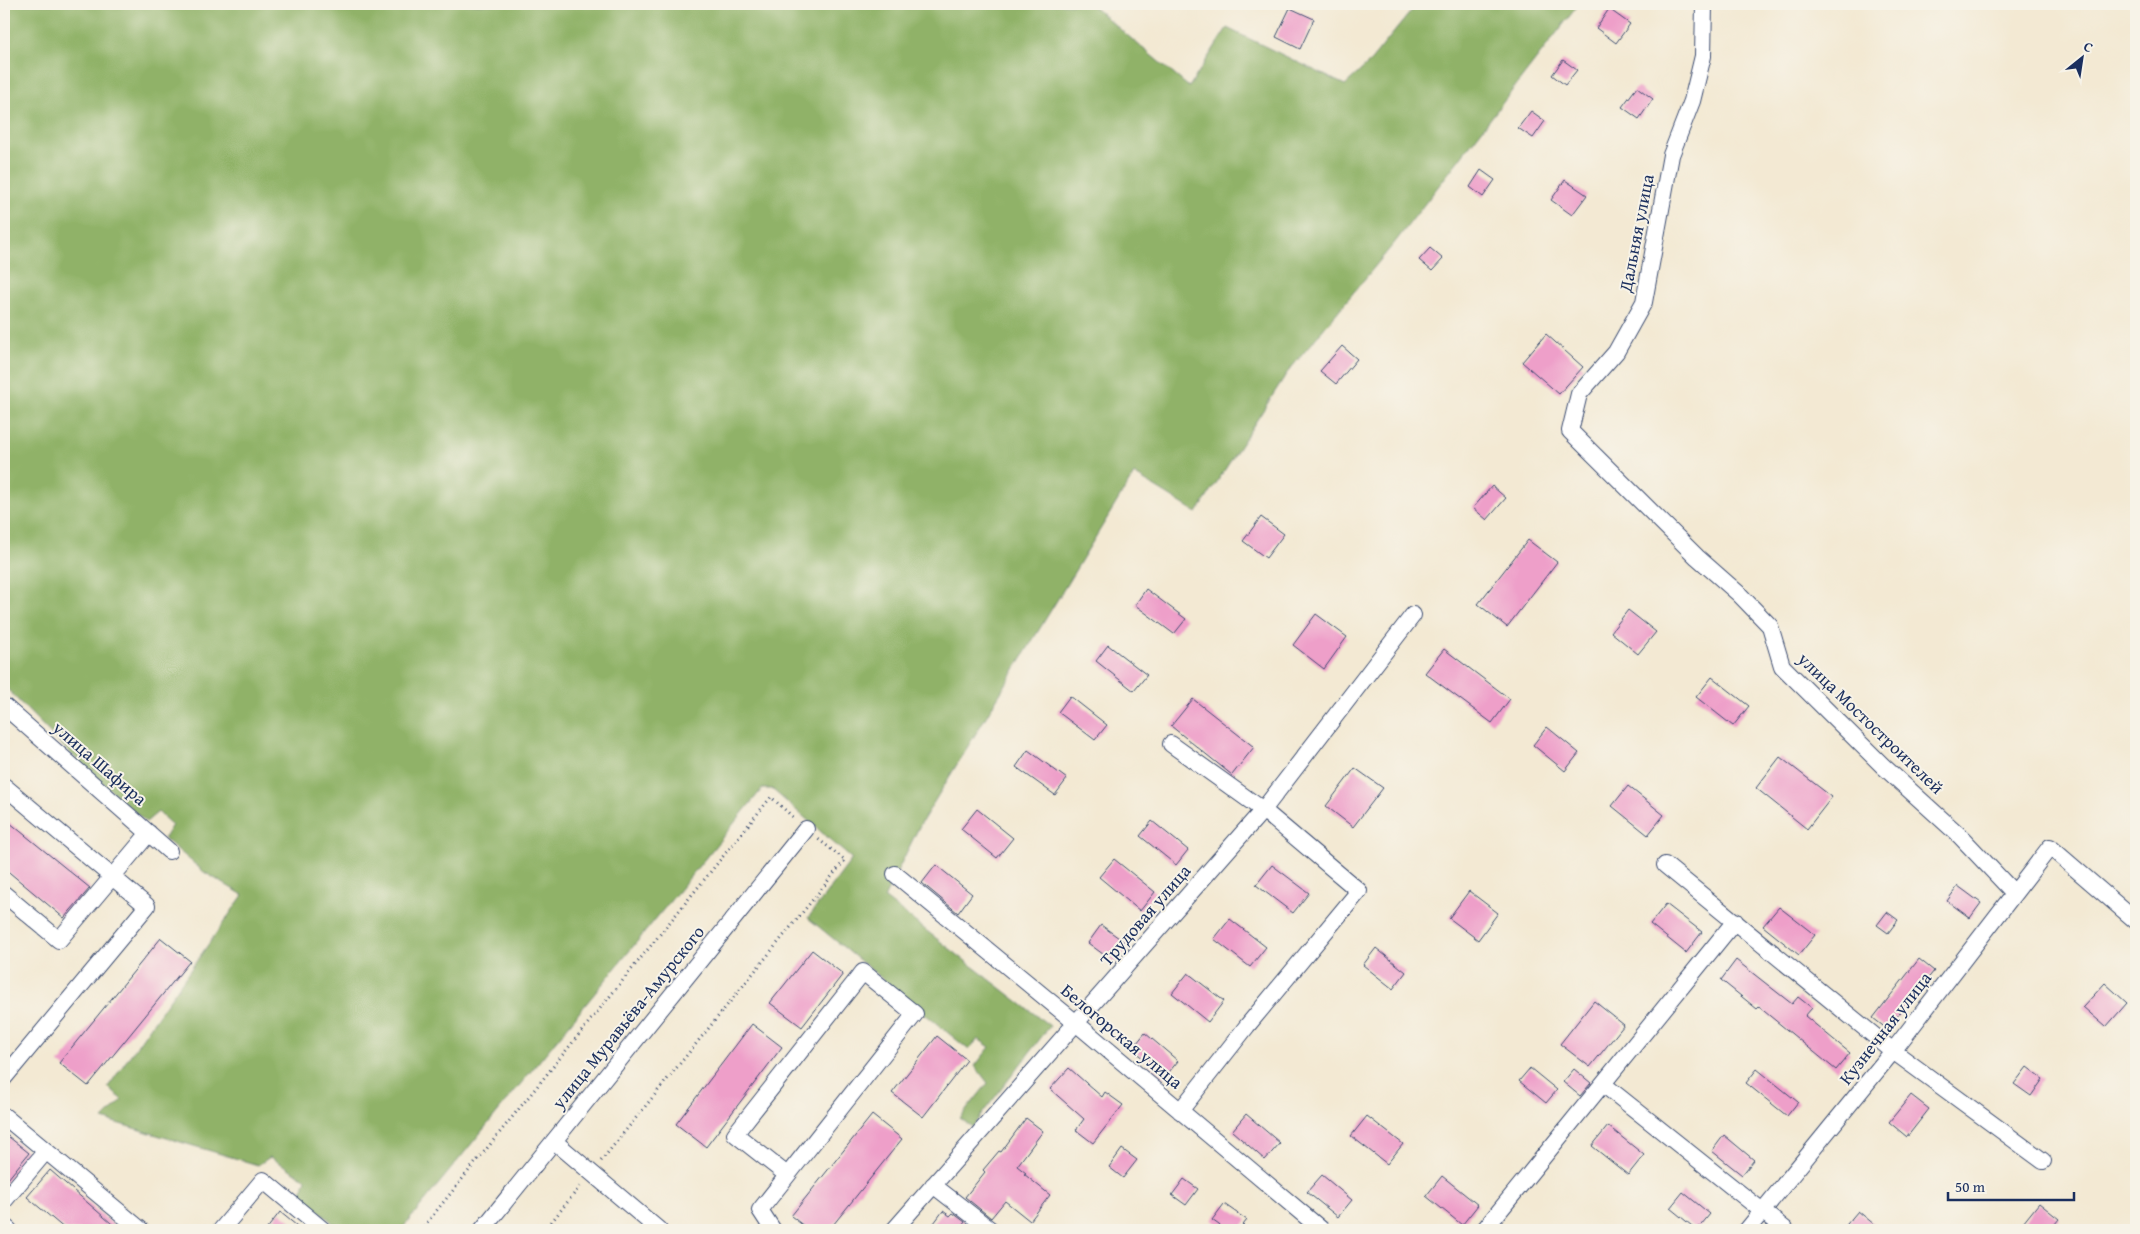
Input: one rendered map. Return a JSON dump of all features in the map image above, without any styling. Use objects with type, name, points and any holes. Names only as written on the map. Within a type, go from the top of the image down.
[{"type":"street","name":"Дальняя улица","points":[[1606,468],[1570,431],[1578,394],[1616,352],[1644,302],[1671,155],[1692,101],[1704,56],[1704,4]]},
{"type":"street","name":"улица Мостостроителей","points":[[1606,468],[1697,557],[1739,594],[1770,626],[1782,666],[1883,766],[1960,836],[2014,893]]},
{"type":"street","name":"Трудовая улица","points":[[894,1230],[1263,810],[1413,615]]},
{"type":"street","name":"улица Шафира","points":[[4,706],[169,851]]},
{"type":"street","points":[[1171,744],[1263,810],[1359,891],[1247,1026],[1180,1111]]},
{"type":"street","points":[[4,786],[147,906],[4,1078]]},
{"type":"street","name":"улица Муравьёва-Амурского","points":[[482,1230],[806,829]]},
{"type":"street","points":[[4,894],[59,940],[149,833]]},
{"type":"street","name":"Кузнечная улица","points":[[1747,1230],[1893,1051],[2050,847],[2136,921]]},
{"type":"street","points":[[1665,865],[1893,1051],[2043,1161]]},
{"type":"street","name":"Белогорская улица","points":[[894,874],[1322,1230]]},
{"type":"street","points":[[1484,1230],[1735,921]]},
{"type":"street","points":[[773,1230],[760,1210],[915,1014],[863,972],[734,1134],[787,1175]]},
{"type":"street","points":[[1603,1084],[1786,1230]]},
{"type":"street","points":[[4,1116],[141,1230]]},
{"type":"street","points":[[554,1141],[659,1230]]},
{"type":"street","points":[[4,1201],[46,1151]]},
{"type":"street","points":[[221,1230],[263,1180],[323,1230]]},
{"type":"street","points":[[932,1185],[991,1230]]},
{"type":"street","points":[[4,1226],[9,1230]]},
{"type":"green space","points":[[4,4],[1090,4],[1189,87],[1227,28],[1345,85],[1368,64],[1417,4],[1579,4],[1396,241],[1287,373],[1197,513],[1134,474],[920,825],[884,898],[1050,1026],[972,1127],[960,1118],[988,1083],[975,1066],[990,1047],[978,1039],[969,1050],[808,918],[852,859],[772,789],[762,789],[401,1230],[341,1230],[301,1195],[306,1179],[270,1157],[258,1165],[103,1119],[122,1100],[108,1087],[243,895],[204,872],[164,838],[172,825],[158,812],[146,822],[69,752],[4,686]]},
{"type":"building","points":[[1290,8],[1314,19],[1300,49],[1276,37]]},
{"type":"building","points":[[1609,9],[1630,24],[1616,43],[1596,28]]},
{"type":"building","points":[[1563,60],[1577,70],[1565,85],[1552,75]]},
{"type":"building","points":[[1637,87],[1653,99],[1639,119],[1622,107]]},
{"type":"building","points":[[1531,111],[1545,121],[1533,138],[1518,128]]},
{"type":"building","points":[[1481,170],[1495,180],[1483,197],[1470,187]]},
{"type":"building","points":[[1565,180],[1587,195],[1572,215],[1551,200]]},
{"type":"building","points":[[1430,248],[1443,259],[1432,271],[1419,260]]},
{"type":"building","points":[[1546,334],[1583,367],[1559,394],[1522,362]]},
{"type":"building","points":[[1342,346],[1357,359],[1336,384],[1320,371]]},
{"type":"building","points":[[1492,486],[1506,498],[1487,520],[1473,508]]},
{"type":"building","points":[[1261,517],[1284,534],[1266,558],[1243,541]]},
{"type":"building","points":[[1528,540],[1557,562],[1507,627],[1478,604]]},
{"type":"building","points":[[1146,589],[1186,619],[1174,634],[1135,605]]},
{"type":"building","points":[[1628,610],[1656,632],[1638,654],[1611,632]]},
{"type":"building","points":[[1316,614],[1347,637],[1324,669],[1293,645]]},
{"type":"building","points":[[1108,645],[1147,675],[1134,691],[1096,661]]},
{"type":"building","points":[[1444,649],[1510,699],[1492,723],[1425,673]]},
{"type":"building","points":[[1712,677],[1749,706],[1733,726],[1696,697]]},
{"type":"building","points":[[1070,696],[1107,725],[1095,740],[1058,712]]},
{"type":"building","points":[[1193,699],[1254,747],[1232,775],[1171,726]]},
{"type":"building","points":[[1547,727],[1579,753],[1565,771],[1533,745]]},
{"type":"building","points":[[1028,750],[1067,779],[1055,795],[1016,767]]},
{"type":"building","points":[[1780,757],[1832,797],[1807,829],[1756,788]]},
{"type":"building","points":[[1355,768],[1383,788],[1353,827],[1326,806]]},
{"type":"building","points":[[1628,786],[1664,815],[1648,835],[1612,806]]},
{"type":"building","points":[[977,809],[1013,838],[997,858],[961,829]]},
{"type":"building","points":[[4,818],[90,888],[64,918],[4,868]]},
{"type":"building","points":[[1152,821],[1188,850],[1176,865],[1140,836]]},
{"type":"building","points":[[1114,859],[1155,892],[1140,911],[1099,877]]},
{"type":"building","points":[[936,865],[972,894],[958,913],[922,883]]},
{"type":"building","points":[[1272,865],[1309,893],[1293,913],[1256,885]]},
{"type":"building","points":[[1958,886],[1981,903],[1970,918],[1947,901]]},
{"type":"building","points":[[1469,891],[1498,913],[1478,940],[1449,918]]},
{"type":"building","points":[[1666,904],[1702,932],[1686,953],[1650,924]]},
{"type":"building","points":[[1779,907],[1815,935],[1799,955],[1763,926]]},
{"type":"building","points":[[1887,912],[1898,920],[1888,933],[1877,925]]},
{"type":"building","points":[[1230,919],[1266,947],[1250,967],[1214,939]]},
{"type":"building","points":[[1101,925],[1130,946],[1115,963],[1088,943]]},
{"type":"building","points":[[161,938],[190,961],[88,1086],[59,1063]]},
{"type":"building","points":[[1376,948],[1406,972],[1393,989],[1363,965]]},
{"type":"building","points":[[812,950],[843,974],[802,1027],[770,1003]]},
{"type":"building","points":[[1919,959],[1934,971],[1887,1029],[1873,1018]]},
{"type":"building","points":[[1736,960],[1792,1004],[1798,997],[1812,1008],[1805,1016],[1850,1053],[1836,1070],[1759,1007],[1757,1009],[1721,980]]},
{"type":"building","points":[[1188,973],[1224,1001],[1208,1022],[1172,993]]},
{"type":"building","points":[[2105,983],[2127,1003],[2106,1027],[2083,1007]]},
{"type":"building","points":[[1594,1001],[1624,1025],[1590,1067],[1560,1044]]},
{"type":"building","points":[[752,1024],[782,1047],[706,1147],[676,1124]]},
{"type":"building","points":[[1145,1033],[1178,1061],[1165,1077],[1132,1049]]},
{"type":"building","points":[[937,1036],[967,1060],[923,1117],[892,1093]]},
{"type":"building","points":[[2027,1067],[2043,1079],[2031,1096],[2014,1084]]},
{"type":"building","points":[[1069,1068],[1102,1097],[1105,1092],[1123,1105],[1093,1143],[1076,1130],[1084,1119],[1050,1089]]},
{"type":"building","points":[[1530,1068],[1557,1090],[1546,1103],[1519,1081]]},
{"type":"building","points":[[1574,1069],[1591,1083],[1580,1096],[1563,1082]]},
{"type":"building","points":[[1757,1069],[1798,1102],[1787,1116],[1746,1083]]},
{"type":"building","points":[[1911,1095],[1929,1109],[1907,1137],[1889,1122]]},
{"type":"building","points":[[1246,1114],[1280,1143],[1265,1160],[1232,1131]]},
{"type":"building","points":[[872,1115],[902,1139],[829,1230],[809,1230],[791,1216]]},
{"type":"building","points":[[1367,1116],[1403,1144],[1387,1164],[1351,1136]]},
{"type":"building","points":[[1026,1118],[1043,1131],[1017,1166],[1050,1195],[1030,1221],[1005,1201],[991,1218],[965,1197],[985,1172],[983,1170],[999,1151],[1001,1152]]},
{"type":"building","points":[[1608,1126],[1644,1155],[1628,1175],[1592,1146]]},
{"type":"building","points":[[4,1133],[29,1153],[4,1184]]},
{"type":"building","points":[[1724,1135],[1754,1160],[1742,1175],[1712,1151]]},
{"type":"building","points":[[1122,1149],[1137,1160],[1123,1178],[1109,1167]]},
{"type":"building","points":[[50,1170],[119,1230],[66,1230],[27,1197]]},
{"type":"building","points":[[1322,1175],[1352,1200],[1338,1217],[1307,1192]]},
{"type":"building","points":[[1442,1176],[1478,1205],[1462,1225],[1426,1196]]},
{"type":"building","points":[[1184,1179],[1198,1189],[1186,1205],[1172,1195]]},
{"type":"building","points":[[1683,1192],[1710,1214],[1697,1230],[1670,1208]]},
{"type":"building","points":[[2039,1203],[2059,1219],[2050,1230],[2031,1230],[2023,1223]]},
{"type":"building","points":[[1224,1204],[1247,1220],[1239,1230],[1226,1230],[1212,1220]]},
{"type":"building","points":[[943,1211],[950,1216],[953,1213],[965,1222],[962,1226],[967,1230],[939,1230],[941,1228],[934,1223]]},
{"type":"building","points":[[1858,1211],[1881,1230],[1842,1230]]},
{"type":"building","points":[[280,1212],[302,1230],[266,1230]]}]
